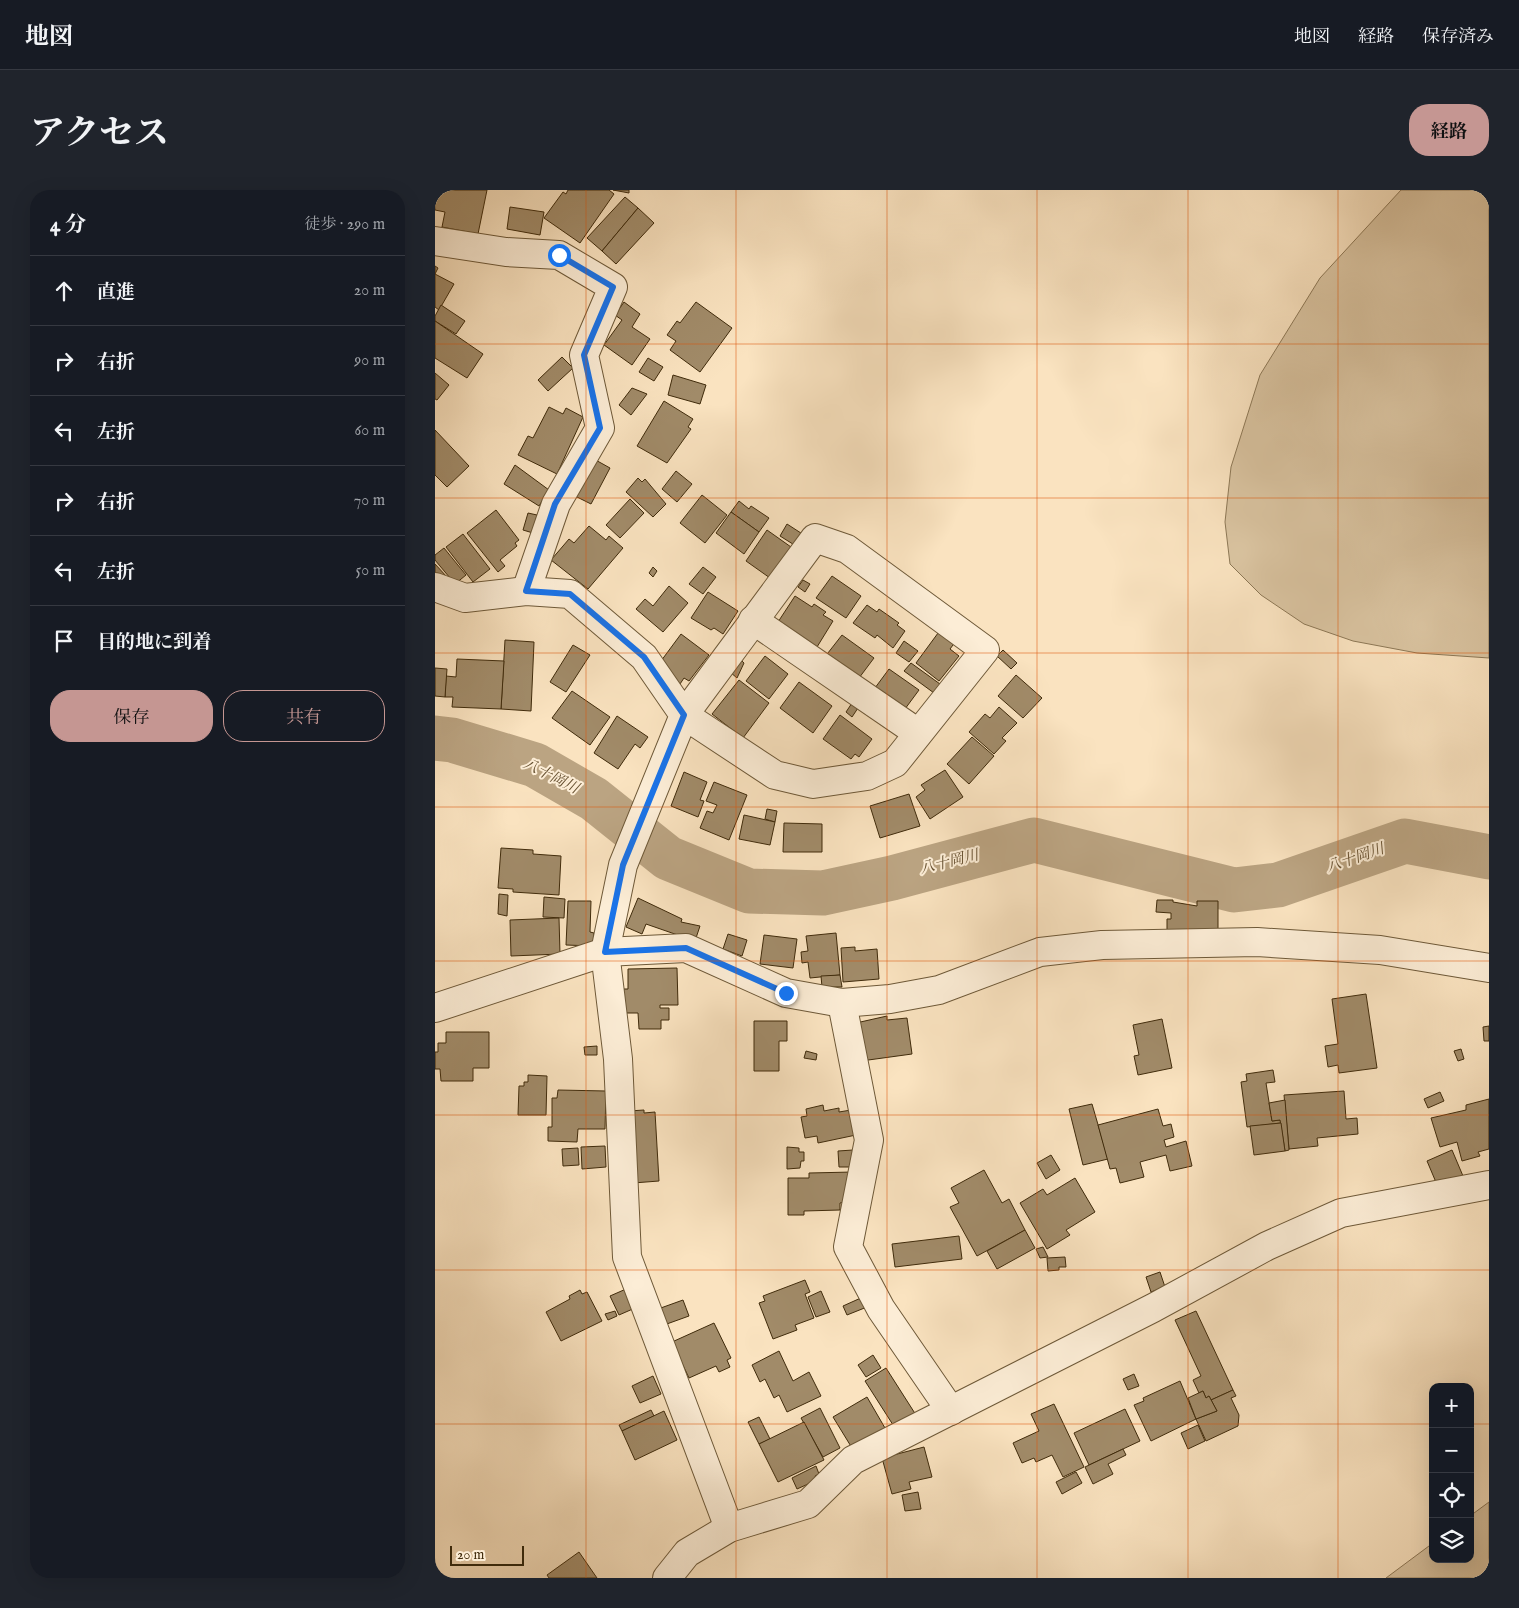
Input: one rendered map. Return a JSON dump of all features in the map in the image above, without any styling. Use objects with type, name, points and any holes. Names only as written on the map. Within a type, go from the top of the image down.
[{"type":"street","points":[[435,241],[506,252],[559,255],[613,287],[584,355],[600,428],[555,504],[526,591]]},
{"type":"street","points":[[435,587],[465,598],[526,591],[570,594],[644,657],[684,715],[775,775],[813,784],[867,776],[895,764],[985,650],[847,549],[815,538],[684,715],[623,865],[605,952],[618,1059],[627,1258],[729,1528]]},
{"type":"street","points":[[753,620],[918,733]]},
{"type":"street","points":[[435,1008],[605,952],[686,948],[786,993],[842,1003],[890,999],[939,990],[1040,952],[1102,945],[1257,942],[1380,950],[1489,968]]},
{"type":"street","points":[[842,1003],[869,1140],[848,1247],[881,1309],[951,1411]]},
{"type":"street","points":[[667,1578],[687,1554],[729,1528],[808,1504],[853,1460],[1153,1308],[1267,1246],[1341,1213],[1489,1185]]},
{"type":"shaded area","points":[[1401,190],[1489,190],[1489,658],[1417,653],[1353,641],[1304,624],[1261,595],[1230,564],[1225,522],[1231,467],[1260,375],[1320,278]]},
{"type":"shaded area","points":[[1489,1502],[1489,1578],[1386,1578],[1429,1546],[1429,1563],[1474,1563],[1474,1513]]},
{"type":"building","points":[[435,190],[487,190],[478,234],[442,227],[445,212],[435,210]]},
{"type":"building","points":[[568,190],[609,190],[614,194],[580,243],[544,218],[563,192],[566,194]]},
{"type":"building","points":[[613,190],[629,190],[629,193]]},
{"type":"building","points":[[625,197],[638,208],[602,251],[587,238]]},
{"type":"building","points":[[510,207],[544,212],[540,235],[507,229]]},
{"type":"building","points":[[638,208],[654,223],[616,264],[602,251]]},
{"type":"building","points":[[435,274],[454,284],[439,310],[435,307]]},
{"type":"building","points":[[624,302],[640,314],[632,327],[650,339],[632,365],[604,345],[622,320],[615,315]]},
{"type":"building","points":[[696,302],[732,328],[700,372],[670,350],[676,341],[667,335],[677,321],[680,323]]},
{"type":"building","points":[[441,305],[465,321],[456,334],[435,321],[435,316]]},
{"type":"building","points":[[435,321],[483,354],[467,378],[435,358]]},
{"type":"building","points":[[562,357],[573,368],[548,391],[538,380]]},
{"type":"building","points":[[648,358],[663,367],[654,381],[639,372]]},
{"type":"building","points":[[435,373],[449,385],[437,400],[435,399]]},
{"type":"building","points":[[673,375],[706,385],[700,404],[668,395]]},
{"type":"building","points":[[632,388],[647,394],[631,415],[619,405]]},
{"type":"building","points":[[664,401],[693,419],[688,427],[691,429],[667,463],[637,446]]},
{"type":"building","points":[[549,407],[563,414],[566,408],[583,417],[557,474],[518,455],[528,436],[533,438]]},
{"type":"building","points":[[435,430],[469,466],[447,487],[435,475]]},
{"type":"building","points":[[592,458],[610,468],[591,504],[571,494]]},
{"type":"building","points":[[515,465],[549,490],[539,506],[504,484]]},
{"type":"building","points":[[676,471],[692,484],[677,502],[662,489]]},
{"type":"building","points":[[638,478],[642,482],[645,479],[666,504],[653,517],[626,492]]},
{"type":"building","points":[[702,495],[727,515],[705,543],[680,523]]},
{"type":"building","points":[[630,499],[644,513],[620,538],[606,525]]},
{"type":"building","points":[[739,501],[749,509],[751,506],[769,518],[759,532],[731,512]]},
{"type":"building","points":[[496,510],[519,540],[515,543],[517,546],[500,560],[505,566],[498,572],[467,533]]},
{"type":"building","points":[[731,512],[759,532],[744,554],[716,533]]},
{"type":"building","points":[[528,513],[537,515],[533,533],[523,530]]},
{"type":"building","points":[[787,524],[804,535],[796,546],[780,536]]},
{"type":"building","points":[[589,526],[606,540],[609,536],[623,548],[588,589],[551,560],[569,539],[574,543]]},
{"type":"building","points":[[767,530],[791,547],[770,578],[746,561]]},
{"type":"building","points":[[463,534],[490,569],[473,582],[446,547]]},
{"type":"building","points":[[444,548],[466,575],[455,584],[435,560],[435,555]]},
{"type":"building","points":[[435,564],[447,577],[435,574]]},
{"type":"building","points":[[653,567],[657,571],[653,577],[649,573]]},
{"type":"building","points":[[703,567],[716,577],[703,594],[689,584]]},
{"type":"building","points":[[832,576],[861,596],[846,618],[816,598]]},
{"type":"building","points":[[803,580],[810,584],[805,592],[798,587]]},
{"type":"building","points":[[669,586],[688,603],[663,632],[636,609],[645,599],[653,606]]},
{"type":"building","points":[[708,592],[738,611],[723,634],[714,628],[711,630],[691,618]]},
{"type":"building","points":[[795,596],[812,607],[814,604],[826,612],[823,615],[833,621],[817,647],[810,642],[807,646],[778,622]]},
{"type":"building","points":[[867,605],[877,612],[879,609],[899,623],[897,625],[905,631],[893,648],[877,635],[875,638],[853,623]]},
{"type":"building","points":[[941,629],[956,641],[950,649],[959,656],[939,681],[916,663]]},
{"type":"building","points":[[681,634],[709,655],[689,681],[684,678],[678,687],[661,661]]},
{"type":"building","points":[[842,635],[874,658],[856,682],[824,658]]},
{"type":"building","points":[[505,640],[534,642],[531,711],[501,709]]},
{"type":"building","points":[[904,641],[918,651],[909,662],[896,653]]},
{"type":"building","points":[[573,645],[590,655],[566,692],[550,682]]},
{"type":"building","points":[[1003,650],[1017,663],[1011,669],[997,656]]},
{"type":"building","points":[[765,656],[788,674],[769,699],[746,681]]},
{"type":"building","points":[[457,659],[504,661],[501,709],[452,707],[453,697],[445,697],[446,676],[456,677]]},
{"type":"building","points":[[740,659],[744,663],[737,678],[730,672]]},
{"type":"building","points":[[911,663],[940,684],[934,693],[904,671]]},
{"type":"building","points":[[435,668],[447,669],[445,697],[435,696]]},
{"type":"building","points":[[889,669],[919,690],[902,713],[872,692]]},
{"type":"building","points":[[1016,675],[1042,698],[1023,718],[998,696]]},
{"type":"building","points":[[739,680],[769,703],[743,738],[712,714]]},
{"type":"building","points":[[799,682],[832,706],[813,733],[780,708]]},
{"type":"building","points":[[572,691],[610,717],[590,745],[552,718]]},
{"type":"building","points":[[852,703],[858,708],[852,717],[846,712]]},
{"type":"building","points":[[999,707],[1017,723],[1002,738],[1006,741],[994,754],[969,732],[985,714],[990,718]]},
{"type":"building","points":[[840,715],[872,739],[859,757],[855,754],[851,759],[823,739]]},
{"type":"building","points":[[617,716],[648,737],[640,748],[635,744],[618,769],[594,753]]},
{"type":"building","points":[[972,737],[994,756],[969,784],[947,764]]},
{"type":"building","points":[[945,770],[963,797],[930,819],[916,797],[925,790],[921,785]]},
{"type":"building","points":[[684,772],[707,782],[700,800],[704,801],[698,817],[671,806]]},
{"type":"building","points":[[714,782],[747,795],[729,840],[700,828],[707,811],[713,813],[717,805],[706,801]]},
{"type":"building","points":[[909,794],[920,826],[880,838],[870,806]]},
{"type":"building","points":[[767,809],[777,811],[775,822],[765,819]]},
{"type":"building","points":[[744,815],[775,822],[770,845],[739,839]]},
{"type":"building","points":[[784,823],[822,824],[822,852],[783,852]]},
{"type":"building","points":[[501,848],[533,850],[533,854],[561,856],[559,895],[513,892],[513,889],[498,888]]},
{"type":"building","points":[[499,894],[508,895],[507,916],[498,914]]},
{"type":"building","points":[[544,897],[565,899],[564,918],[543,917]]},
{"type":"building","points":[[638,898],[682,919],[681,922],[700,926],[695,941],[646,924],[642,934],[626,927]]},
{"type":"building","points":[[1157,900],[1173,900],[1173,902],[1197,906],[1197,901],[1218,901],[1218,932],[1167,933],[1167,919],[1171,919],[1171,913],[1156,912]]},
{"type":"building","points":[[568,901],[591,901],[590,932],[594,933],[593,946],[566,945]]},
{"type":"building","points":[[559,918],[560,954],[511,956],[510,920]]},
{"type":"building","points":[[836,933],[840,975],[810,978],[808,962],[802,963],[801,952],[808,951],[806,936]]},
{"type":"building","points":[[728,934],[747,940],[742,956],[723,949]]},
{"type":"building","points":[[764,935],[797,939],[793,968],[760,964]]},
{"type":"building","points":[[855,947],[855,951],[877,949],[879,979],[843,982],[841,948]]},
{"type":"building","points":[[677,968],[678,1005],[660,1005],[660,1008],[669,1008],[669,1020],[661,1020],[661,1029],[639,1029],[638,1013],[623,1013],[623,989],[628,989],[628,969]]},
{"type":"building","points":[[840,975],[842,987],[822,987],[821,976]]},
{"type":"building","points":[[1366,994],[1377,1068],[1339,1073],[1338,1065],[1328,1067],[1325,1046],[1338,1044],[1332,999]]},
{"type":"building","points":[[887,1016],[887,1020],[907,1018],[912,1054],[861,1061],[856,1023]]},
{"type":"building","points":[[1162,1019],[1172,1068],[1138,1075],[1134,1056],[1139,1055],[1133,1025]]},
{"type":"building","points":[[754,1021],[787,1021],[787,1041],[779,1041],[779,1071],[754,1071]]},
{"type":"building","points":[[1489,1026],[1489,1041],[1484,1041],[1483,1027]]},
{"type":"building","points":[[446,1032],[489,1032],[489,1068],[473,1068],[473,1081],[441,1081],[440,1069],[435,1069],[435,1052],[438,1052],[438,1043],[446,1043]]},
{"type":"building","points":[[597,1046],[597,1055],[585,1055],[584,1047]]},
{"type":"building","points":[[1461,1049],[1464,1059],[1458,1061],[1454,1051]]},
{"type":"building","points":[[806,1051],[817,1054],[816,1060],[804,1058]]},
{"type":"building","points":[[1273,1070],[1275,1082],[1266,1083],[1272,1121],[1280,1120],[1281,1123],[1247,1127],[1241,1082],[1247,1081],[1246,1074]]},
{"type":"building","points":[[528,1075],[547,1076],[546,1115],[518,1115],[519,1086],[524,1086],[524,1082],[528,1082]]},
{"type":"building","points":[[558,1090],[606,1091],[605,1129],[578,1129],[577,1142],[548,1141],[548,1127],[552,1127],[552,1098],[557,1098]]},
{"type":"building","points":[[1344,1091],[1346,1119],[1357,1118],[1358,1134],[1317,1138],[1318,1146],[1289,1149],[1284,1095]]},
{"type":"building","points":[[1440,1092],[1444,1101],[1428,1108],[1424,1099]]},
{"type":"building","points":[[1489,1099],[1489,1149],[1478,1152],[1480,1156],[1462,1161],[1457,1142],[1440,1147],[1431,1118],[1466,1110],[1466,1105]]},
{"type":"building","points":[[1285,1100],[1289,1150],[1285,1151],[1280,1120],[1272,1121],[1269,1103]]},
{"type":"building","points":[[1092,1104],[1108,1159],[1083,1165],[1069,1109]]},
{"type":"building","points":[[823,1105],[824,1111],[839,1108],[839,1112],[851,1110],[856,1135],[818,1143],[817,1136],[805,1138],[801,1117],[807,1116],[806,1109]]},
{"type":"building","points":[[1158,1109],[1163,1126],[1171,1124],[1174,1137],[1164,1140],[1166,1147],[1186,1141],[1192,1166],[1170,1171],[1166,1155],[1140,1162],[1144,1177],[1120,1183],[1116,1168],[1110,1169],[1098,1125]]},
{"type":"building","points":[[644,1110],[644,1113],[655,1112],[659,1181],[633,1183],[629,1111]]},
{"type":"building","points":[[1281,1123],[1285,1151],[1254,1155],[1250,1126]]},
{"type":"building","points":[[605,1146],[606,1167],[582,1169],[581,1147]]},
{"type":"building","points":[[787,1147],[799,1148],[799,1152],[804,1152],[804,1161],[801,1161],[800,1168],[787,1169]]},
{"type":"building","points":[[578,1148],[579,1165],[563,1166],[562,1149]]},
{"type":"building","points":[[853,1150],[854,1167],[839,1167],[838,1151]]},
{"type":"building","points":[[1452,1150],[1463,1176],[1438,1187],[1427,1161]]},
{"type":"building","points":[[1051,1155],[1060,1170],[1046,1179],[1037,1163]]},
{"type":"building","points":[[984,1170],[1002,1203],[1009,1199],[1025,1230],[977,1256],[950,1207],[959,1203],[951,1188]]},
{"type":"building","points":[[853,1172],[846,1202],[840,1203],[840,1210],[804,1211],[804,1215],[788,1215],[788,1178],[809,1178],[809,1173]]},
{"type":"building","points":[[1075,1178],[1095,1212],[1066,1230],[1070,1235],[1047,1249],[1020,1203],[1043,1189],[1047,1195]]},
{"type":"building","points":[[1025,1230],[1035,1248],[997,1269],[987,1251]]},
{"type":"building","points":[[959,1236],[962,1259],[895,1267],[892,1244]]},
{"type":"building","points":[[1043,1247],[1048,1257],[1040,1258],[1036,1249]]},
{"type":"building","points":[[1065,1257],[1066,1267],[1059,1267],[1059,1270],[1048,1271],[1047,1258]]},
{"type":"building","points":[[1160,1272],[1165,1287],[1151,1292],[1146,1277]]},
{"type":"building","points":[[805,1280],[810,1292],[805,1294],[814,1318],[795,1325],[797,1330],[773,1339],[759,1303],[765,1301],[763,1296]]},
{"type":"building","points":[[626,1289],[635,1308],[619,1315],[610,1296]]},
{"type":"building","points":[[580,1290],[582,1294],[587,1292],[602,1321],[561,1341],[546,1312],[570,1299],[569,1296]]},
{"type":"building","points":[[821,1291],[830,1312],[816,1317],[808,1297]]},
{"type":"building","points":[[863,1297],[867,1307],[847,1315],[843,1306]]},
{"type":"building","points":[[683,1300],[689,1316],[664,1325],[658,1309]]},
{"type":"building","points":[[615,1311],[617,1316],[608,1320],[605,1314]]},
{"type":"building","points":[[1196,1311],[1233,1390],[1211,1400],[1209,1396],[1206,1398],[1203,1391],[1199,1393],[1193,1380],[1201,1376],[1175,1320]]},
{"type":"building","points":[[714,1323],[731,1358],[727,1360],[730,1367],[719,1372],[716,1366],[689,1378],[672,1342]]},
{"type":"building","points":[[779,1351],[793,1381],[809,1372],[821,1396],[787,1412],[779,1395],[774,1398],[765,1379],[760,1382],[752,1365]]},
{"type":"building","points":[[873,1355],[881,1368],[866,1377],[858,1365]]},
{"type":"building","points":[[886,1368],[916,1415],[895,1428],[865,1381]]},
{"type":"building","points":[[1134,1374],[1139,1386],[1128,1390],[1123,1379]]},
{"type":"building","points":[[653,1376],[661,1394],[640,1403],[632,1386]]},
{"type":"building","points":[[1180,1381],[1196,1419],[1151,1441],[1134,1405],[1144,1401],[1143,1398]]},
{"type":"building","points":[[1233,1390],[1236,1396],[1231,1398],[1239,1415],[1238,1426],[1206,1441],[1196,1419],[1217,1411],[1211,1400]]},
{"type":"building","points":[[1203,1391],[1206,1398],[1209,1396],[1217,1411],[1196,1419],[1188,1398]]},
{"type":"building","points":[[867,1397],[885,1428],[852,1448],[833,1417]]},
{"type":"building","points":[[1054,1404],[1084,1467],[1063,1477],[1052,1455],[1036,1462],[1034,1458],[1022,1463],[1013,1443],[1039,1431],[1031,1414]]},
{"type":"building","points":[[820,1408],[840,1448],[823,1457],[801,1418]]},
{"type":"building","points":[[1125,1409],[1140,1441],[1089,1465],[1074,1433]]},
{"type":"building","points":[[651,1410],[654,1416],[622,1431],[619,1425]]},
{"type":"building","points":[[664,1411],[677,1440],[635,1460],[622,1431]]},
{"type":"building","points":[[759,1417],[770,1439],[759,1444],[748,1422]]},
{"type":"building","points":[[804,1422],[824,1460],[778,1482],[759,1444]]},
{"type":"building","points":[[1198,1425],[1205,1441],[1188,1449],[1181,1433]]},
{"type":"building","points":[[924,1447],[932,1477],[909,1482],[911,1489],[892,1494],[882,1458]]},
{"type":"building","points":[[1123,1449],[1126,1455],[1108,1464],[1113,1474],[1093,1484],[1085,1467]]},
{"type":"building","points":[[816,1466],[819,1474],[815,1476],[817,1480],[797,1489],[792,1478]]},
{"type":"building","points":[[1076,1472],[1082,1483],[1062,1494],[1056,1482]]},
{"type":"building","points":[[918,1492],[921,1509],[905,1511],[902,1495]]},
{"type":"building","points":[[579,1552],[597,1578],[549,1578],[547,1575]]},
{"type":"waterway","name":"八十岡川","points":[[435,738],[452,740],[535,765],[594,799],[668,858],[749,891],[823,893],[892,878],[1034,840],[1234,890],[1278,885],[1405,841],[1489,857]]},
{"type":"route","points":[[559,255],[613,287],[584,355],[600,428],[555,504],[526,591],[570,594],[644,657],[684,715],[623,865],[605,952],[686,948],[786,993]]}]
